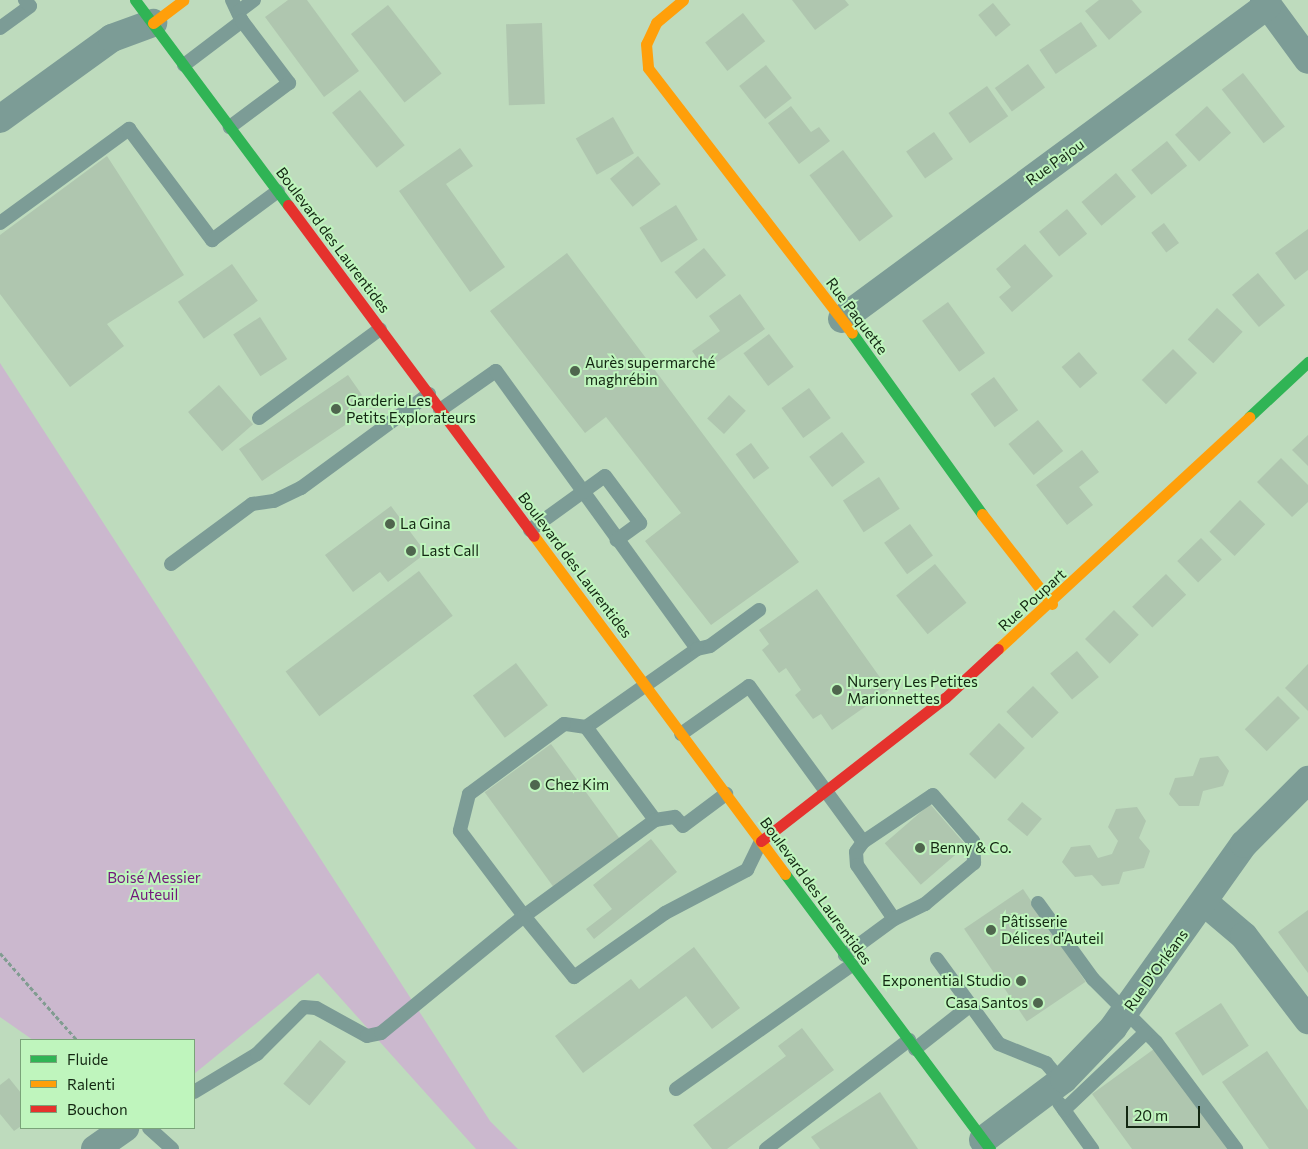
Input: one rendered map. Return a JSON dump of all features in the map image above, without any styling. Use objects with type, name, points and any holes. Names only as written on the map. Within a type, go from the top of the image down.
[{"type":"street","name":"Boulevard des Laurentides","points":[[135,0],[987,1144]]},
{"type":"street","points":[[0,119],[120,34],[153,23],[183,0]]},
{"type":"street","name":"Rue Paquette","points":[[683,0],[656,23],[646,44],[648,68],[842,319],[1026,576],[1052,604]]},
{"type":"street","points":[[1266,3],[1308,60]]},
{"type":"street","name":"Rue Pajou","points":[[842,319],[1266,3]]},
{"type":"street","name":"Rue Poupart","points":[[761,841],[895,740],[1052,604],[1308,362]]},
{"type":"street","name":"Rue D'Orléans","points":[[987,1144],[1058,1094],[1125,1013],[1244,844],[1308,780]]},
{"type":"street","points":[[1204,902],[1244,936],[1308,1020]]},
{"type":"street","points":[[95,1149],[124,1129]]},
{"type":"lane","points":[[0,28],[30,6],[26,0]]},
{"type":"lane","points":[[184,65],[237,11],[254,0]]},
{"type":"lane","points":[[230,127],[289,84],[237,11]]},
{"type":"lane","points":[[0,223],[129,129],[212,240],[278,191]]},
{"type":"lane","points":[[260,418],[380,329]]},
{"type":"lane","points":[[440,410],[496,371],[697,649]]},
{"type":"lane","points":[[171,564],[252,504],[274,501],[301,488],[428,394]]},
{"type":"lane","points":[[530,530],[605,476],[640,523],[617,540]]},
{"type":"lane","points":[[759,610],[710,646],[697,649],[586,727],[564,724],[469,794],[460,832],[524,916],[574,977],[665,913],[747,870],[761,841]]},
{"type":"lane","points":[[681,734],[749,686],[863,842]]},
{"type":"lane","points":[[586,727],[655,820]]},
{"type":"lane","points":[[195,1091],[257,1054],[304,1007],[316,1008],[368,1036],[381,1033],[524,916],[655,820],[675,817],[683,826],[726,794]]},
{"type":"lane","points":[[676,1089],[849,960],[894,919],[925,904],[974,863],[973,840],[933,795],[922,798],[863,842],[856,852],[857,865],[894,919]]},
{"type":"lane","points":[[1038,903],[1093,979],[1145,1032],[1236,1149]]},
{"type":"lane","points":[[937,959],[1000,1044],[1046,1062],[1058,1094],[1092,1149]]},
{"type":"lane","points":[[766,1149],[912,1044],[971,1006]]},
{"type":"lane","points":[[1058,1094],[1145,1032]]},
{"type":"lane","points":[[150,1129],[172,1149]]},
{"type":"path","points":[[0,953],[76,1039]]},
{"type":"green space","name":"Boisé Messier Auteuil","points":[[0,363],[490,1121],[518,1149],[476,1149],[318,973],[195,1073],[195,1039],[32,1039],[0,1017]]},
{"type":"building","points":[[288,0],[307,0],[359,71],[324,97],[265,17]]},
{"type":"building","points":[[792,0],[845,0],[849,5],[815,30]]},
{"type":"building","points":[[1099,0],[1132,0],[1142,12],[1109,40],[1085,11]]},
{"type":"building","points":[[993,3],[1011,25],[996,37],[978,15]]},
{"type":"building","points":[[388,5],[442,74],[405,102],[351,34]]},
{"type":"building","points":[[743,13],[765,41],[727,71],[705,43]]},
{"type":"building","points":[[1081,22],[1097,46],[1056,74],[1040,50]]},
{"type":"building","points":[[542,23],[545,104],[509,105],[506,24]]},
{"type":"building","points":[[1028,64],[1045,87],[1012,112],[995,88]]},
{"type":"building","points":[[766,65],[792,98],[765,119],[739,86]]},
{"type":"building","points":[[1243,73],[1285,127],[1264,143],[1222,90]]},
{"type":"building","points":[[987,86],[1008,116],[970,143],[948,113]]},
{"type":"building","points":[[360,90],[405,145],[377,168],[332,113]]},
{"type":"building","points":[[791,106],[811,132],[819,127],[830,141],[799,164],[768,123]]},
{"type":"building","points":[[1207,106],[1231,133],[1199,162],[1175,135]]},
{"type":"building","points":[[613,117],[634,153],[597,175],[576,138]]},
{"type":"building","points":[[934,132],[953,159],[925,179],[906,152]]},
{"type":"building","points":[[1167,141],[1187,166],[1151,195],[1131,170]]},
{"type":"building","points":[[460,148],[473,166],[446,184],[505,267],[470,292],[399,191]]},
{"type":"building","points":[[843,150],[893,216],[859,242],[809,175]]},
{"type":"building","points":[[107,156],[184,275],[107,324],[124,346],[70,387],[0,294],[0,235]]},
{"type":"building","points":[[638,156],[661,184],[633,207],[610,179]]},
{"type":"building","points":[[1116,173],[1136,197],[1101,226],[1082,202]]},
{"type":"building","points":[[676,205],[698,240],[661,263],[640,228]]},
{"type":"building","points":[[1067,209],[1087,234],[1059,257],[1039,232]]},
{"type":"building","points":[[1164,223],[1179,243],[1166,253],[1151,233]]},
{"type":"building","points":[[1308,229],[1308,270],[1295,280],[1275,253]]},
{"type":"building","points":[[1025,244],[1053,276],[1012,312],[999,297],[1011,287],[996,269]]},
{"type":"building","points":[[704,248],[726,275],[696,299],[674,272]]},
{"type":"building","points":[[567,253],[799,562],[711,625],[645,541],[681,513],[606,417],[585,433],[490,311]]},
{"type":"building","points":[[232,264],[258,301],[204,339],[178,302]]},
{"type":"building","points":[[1258,273],[1285,305],[1259,327],[1232,295]]},
{"type":"building","points":[[740,294],[765,329],[706,370],[692,351],[720,331],[709,316]]},
{"type":"building","points":[[948,302],[985,353],[959,372],[922,321]]},
{"type":"building","points":[[1217,308],[1243,332],[1213,363],[1188,339]]},
{"type":"building","points":[[260,317],[287,359],[260,376],[233,334]]},
{"type":"building","points":[[769,334],[794,367],[768,386],[743,353]]},
{"type":"building","points":[[1173,349],[1197,373],[1166,404],[1142,380]]},
{"type":"building","points":[[1079,352],[1097,373],[1080,388],[1062,367]]},
{"type":"building","points":[[348,375],[362,395],[349,405],[357,417],[262,481],[239,449]]},
{"type":"building","points":[[994,377],[1018,410],[995,427],[971,394]]},
{"type":"building","points":[[219,385],[253,424],[222,451],[188,412]]},
{"type":"building","points":[[809,388],[831,418],[803,438],[781,408]]},
{"type":"building","points":[[729,395],[746,411],[724,434],[707,418]]},
{"type":"building","points":[[1038,420],[1063,451],[1034,475],[1008,444]]},
{"type":"building","points":[[842,432],[865,462],[832,487],[809,457]]},
{"type":"building","points":[[1308,435],[1308,466],[1292,450]]},
{"type":"building","points":[[751,443],[769,468],[754,479],[736,454]]},
{"type":"building","points":[[1082,450],[1099,472],[1079,487],[1093,505],[1067,525],[1036,485]]},
{"type":"building","points":[[1281,458],[1308,485],[1308,502],[1292,517],[1257,482]]},
{"type":"building","points":[[879,477],[900,509],[864,532],[843,500]]},
{"type":"building","points":[[1240,500],[1265,524],[1235,556],[1209,532]]},
{"type":"building","points":[[391,506],[426,553],[388,582],[380,572],[353,592],[325,555]]},
{"type":"building","points":[[910,524],[933,556],[907,574],[884,543]]},
{"type":"building","points":[[1201,538],[1222,560],[1198,583],[1177,561]]},
{"type":"building","points":[[935,564],[966,603],[928,634],[896,595]]},
{"type":"building","points":[[419,571],[453,616],[319,716],[286,672]]},
{"type":"building","points":[[1166,574],[1186,595],[1152,628],[1132,607]]},
{"type":"building","points":[[817,589],[889,690],[832,730],[821,714],[813,719],[795,695],[801,690],[786,668],[779,673],[762,650],[769,644],[759,630]]},
{"type":"building","points":[[1114,610],[1139,635],[1110,664],[1085,639]]},
{"type":"building","points":[[1077,651],[1099,677],[1072,700],[1050,673]]},
{"type":"building","points":[[516,663],[548,705],[505,738],[473,695]]},
{"type":"building","points":[[1308,664],[1308,711],[1285,688]]},
{"type":"building","points":[[1033,686],[1059,713],[1032,738],[1006,712]]},
{"type":"building","points":[[1278,696],[1300,718],[1267,751],[1245,729]]},
{"type":"building","points":[[999,723],[1025,748],[995,779],[969,754]]},
{"type":"building","points":[[551,744],[620,839],[554,888],[485,792]]},
{"type":"building","points":[[1218,756],[1229,771],[1223,786],[1203,791],[1199,806],[1179,806],[1169,794],[1175,778],[1193,776],[1200,758]]},
{"type":"building","points":[[1022,802],[1042,819],[1027,836],[1007,820]]},
{"type":"building","points":[[930,804],[966,846],[921,885],[885,843]]},
{"type":"building","points":[[1137,807],[1146,821],[1139,838],[1150,851],[1144,868],[1123,872],[1119,884],[1102,886],[1092,875],[1075,877],[1062,862],[1071,847],[1090,845],[1098,858],[1112,854],[1118,841],[1108,827],[1116,809]]},
{"type":"building","points":[[651,839],[677,872],[594,939],[586,929],[612,909],[593,885]]},
{"type":"building","points":[[1023,889],[1086,982],[1027,1022],[964,929]]},
{"type":"building","points":[[1308,910],[1308,973],[1278,932]]},
{"type":"building","points":[[694,947],[740,1008],[712,1029],[686,996],[583,1073],[555,1036],[631,979],[639,989]]},
{"type":"building","points":[[1221,1003],[1249,1046],[1203,1076],[1175,1033]]},
{"type":"building","points":[[802,1028],[834,1070],[727,1149],[712,1149],[693,1125],[786,1056],[778,1046]]},
{"type":"building","points":[[320,1040],[346,1062],[309,1106],[283,1084]]},
{"type":"building","points":[[1154,1049],[1229,1149],[1132,1149],[1092,1094]]},
{"type":"building","points":[[1267,1051],[1308,1110],[1308,1149],[1269,1149],[1222,1082]]},
{"type":"building","points":[[9,1078],[20,1092],[20,1127],[14,1131],[0,1114],[0,1085]]},
{"type":"building","points":[[880,1092],[918,1149],[820,1149],[811,1137]]},
{"type":"traffic: fast","points":[[135,0],[288,205]]},
{"type":"traffic: fast","points":[[852,333],[982,514]]},
{"type":"traffic: fast","points":[[1249,417],[1308,362]]},
{"type":"traffic: fast","points":[[785,874],[990,1149]]},
{"type":"traffic: slow","points":[[153,23],[183,0]]},
{"type":"traffic: slow","points":[[683,0],[656,23],[646,44],[648,68],[852,333]]},
{"type":"traffic: slow","points":[[998,649],[1249,417]]},
{"type":"traffic: slow","points":[[982,514],[1052,604]]},
{"type":"traffic: slow","points":[[534,536],[785,874]]},
{"type":"traffic: jam","points":[[288,205],[534,536]]},
{"type":"traffic: jam","points":[[761,841],[945,698],[998,649]]},
{"type":"place","name":"Aurès supermarché maghrébin","points":[[575,371]]},
{"type":"place","name":"Garderie Les Petits Explorateurs","points":[[336,409]]},
{"type":"place","name":"La Gina","points":[[390,524]]},
{"type":"place","name":"Last Call","points":[[411,551]]},
{"type":"place","name":"Nursery Les Petites Marionnettes","points":[[837,690]]},
{"type":"place","name":"Chez Kim","points":[[535,785]]},
{"type":"place","name":"Benny & Co.","points":[[920,848]]},
{"type":"place","name":"Pâtisserie Délices d'Auteil","points":[[991,930]]},
{"type":"place","name":"Exponential Studio","points":[[1021,981]]},
{"type":"place","name":"Casa Santos","points":[[1038,1003]]}]
